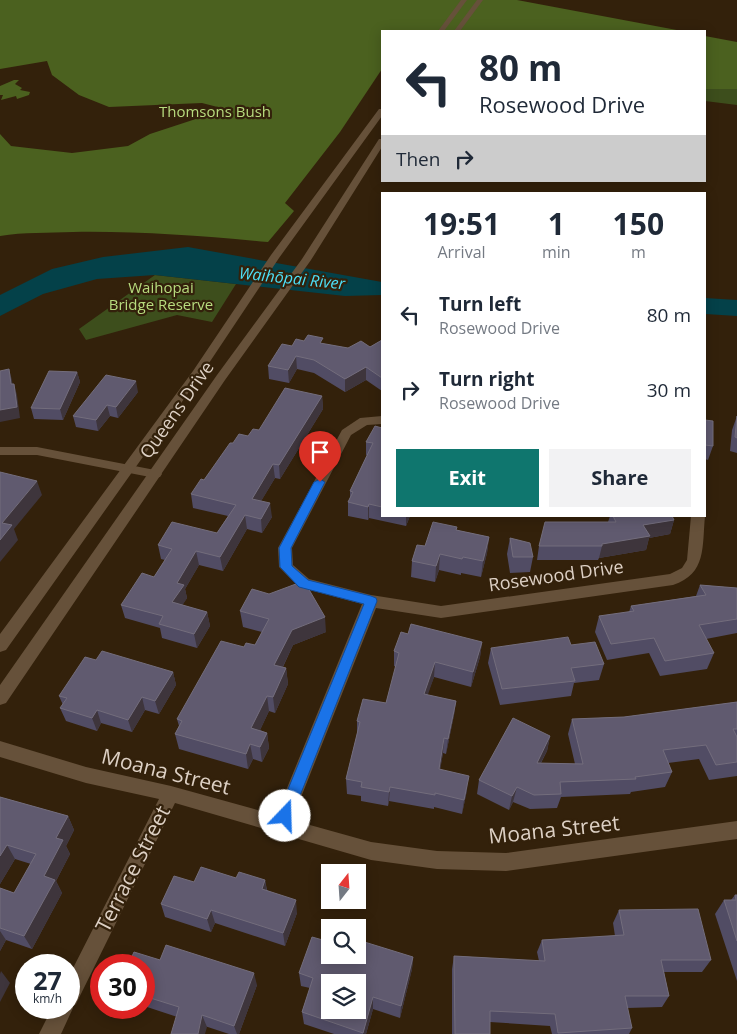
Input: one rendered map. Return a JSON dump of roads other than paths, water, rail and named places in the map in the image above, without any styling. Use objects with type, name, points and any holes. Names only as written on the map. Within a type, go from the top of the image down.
[{"type":"main road","points":[[442,30],[464,0]]},
{"type":"main road","points":[[458,30],[480,0]]},
{"type":"main road","name":"Queens Drive","points":[[0,646],[197,373],[275,257],[373,130],[381,113]]},
{"type":"main road","name":"Queens Drive","points":[[0,698],[306,260],[381,143]]},
{"type":"main road","name":"Rosewood Drive","points":[[381,420],[364,421],[346,433],[285,548],[286,567],[304,583],[371,601],[441,612],[673,579],[687,572],[694,560],[698,517]]},
{"type":"main road","points":[[0,451],[36,451],[155,474]]},
{"type":"main road","points":[[281,826],[371,601]]},
{"type":"main road","name":"Moana Street","points":[[0,750],[86,775],[171,794],[371,851],[438,860],[506,862],[737,830]]},
{"type":"main road","name":"Terrace Street","points":[[80,975],[171,794]]},
{"type":"main road","points":[[50,1034],[58,1019]]},
{"type":"water","points":[[188,247],[381,282],[381,295],[345,296],[155,275],[97,279],[43,294],[0,316],[0,295],[52,269],[103,257]]},
{"type":"waterway","name":"Waihōpai River","points":[[706,306],[737,308]]},
{"type":"park label","name":"Thomsons Bush","points":[[215,112]]},
{"type":"park label","name":"Waihopai Bridge Reserve","points":[[161,296]]}]
